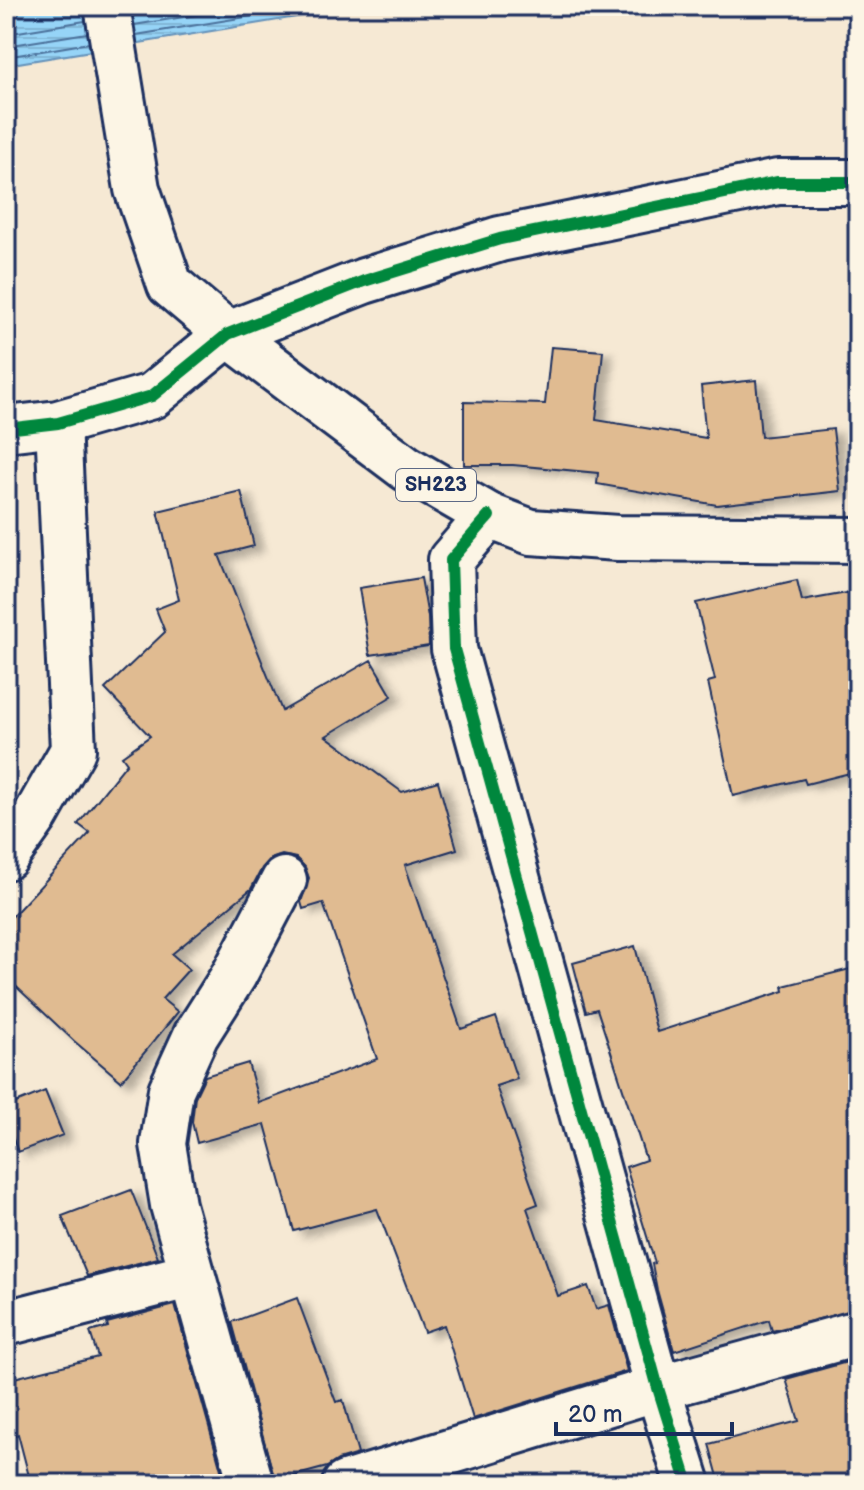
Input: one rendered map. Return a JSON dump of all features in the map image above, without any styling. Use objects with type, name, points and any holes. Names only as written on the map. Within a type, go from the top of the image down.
[{"type":"street","name":"SH223","points":[[107,6],[137,189],[170,285],[228,334],[406,468],[489,516],[531,532],[618,538],[858,540]]},
{"type":"street","points":[[6,429],[58,423],[152,396],[228,334],[364,281],[500,239],[778,182],[858,182]]},
{"type":"street","points":[[6,857],[36,815],[73,750],[58,423]]},
{"type":"street","points":[[489,516],[451,560],[454,649],[658,1388],[688,1484]]},
{"type":"street","points":[[251,1484],[173,1205],[163,1144],[171,1090],[196,1035],[234,975],[284,880]]},
{"type":"street","points":[[6,1323],[192,1275]]},
{"type":"street","points":[[345,1484],[658,1388],[858,1333]]},
{"type":"water","points":[[6,6],[363,6],[6,65]]},
{"type":"building","points":[[551,347],[603,351],[596,420],[706,438],[701,386],[756,380],[761,437],[833,429],[840,491],[717,505],[597,484],[598,473],[513,465],[464,465],[464,402],[545,404]]},
{"type":"building","points":[[241,491],[254,546],[219,555],[282,711],[371,660],[392,696],[326,736],[402,792],[438,781],[457,849],[405,865],[461,1029],[496,1017],[517,1079],[496,1086],[538,1204],[527,1208],[558,1296],[588,1286],[596,1309],[609,1305],[627,1371],[473,1419],[444,1325],[424,1332],[377,1209],[294,1231],[265,1124],[197,1143],[192,1122],[195,1097],[205,1076],[248,1063],[259,1103],[377,1059],[323,903],[303,909],[301,902],[309,878],[305,867],[296,858],[282,855],[270,859],[251,889],[172,954],[189,969],[162,999],[178,1012],[121,1081],[6,977],[6,923],[90,833],[78,824],[127,763],[122,756],[150,736],[105,689],[165,632],[156,609],[179,600],[158,511]]},
{"type":"building","points":[[421,578],[429,646],[370,655],[359,588]]},
{"type":"building","points":[[797,580],[802,601],[858,591],[858,771],[806,784],[804,779],[733,796],[708,682],[715,680],[696,603]]},
{"type":"building","points":[[635,946],[657,1032],[784,991],[783,986],[858,967],[858,1309],[772,1331],[769,1320],[674,1351],[657,1290],[652,1264],[655,1263],[626,1167],[646,1160],[597,1009],[586,1012],[573,963]]},
{"type":"building","points":[[45,1091],[63,1135],[18,1152],[6,1120],[6,1107]]},
{"type":"building","points":[[131,1190],[158,1258],[87,1276],[62,1216]]},
{"type":"building","points":[[297,1298],[336,1402],[343,1400],[358,1454],[327,1467],[275,1481],[232,1322]]},
{"type":"building","points":[[175,1305],[225,1484],[31,1484],[18,1434],[13,1436],[6,1407],[6,1380],[98,1357],[90,1332],[108,1327],[107,1323]]},
{"type":"building","points":[[858,1359],[858,1484],[720,1484],[709,1444],[799,1421],[786,1379]]},
{"type":"cycle path","points":[[6,429],[58,423],[152,396],[228,334],[364,281],[500,239],[778,182],[858,182]]},
{"type":"cycle path","points":[[489,516],[451,560],[454,649],[658,1388],[688,1484]]}]
